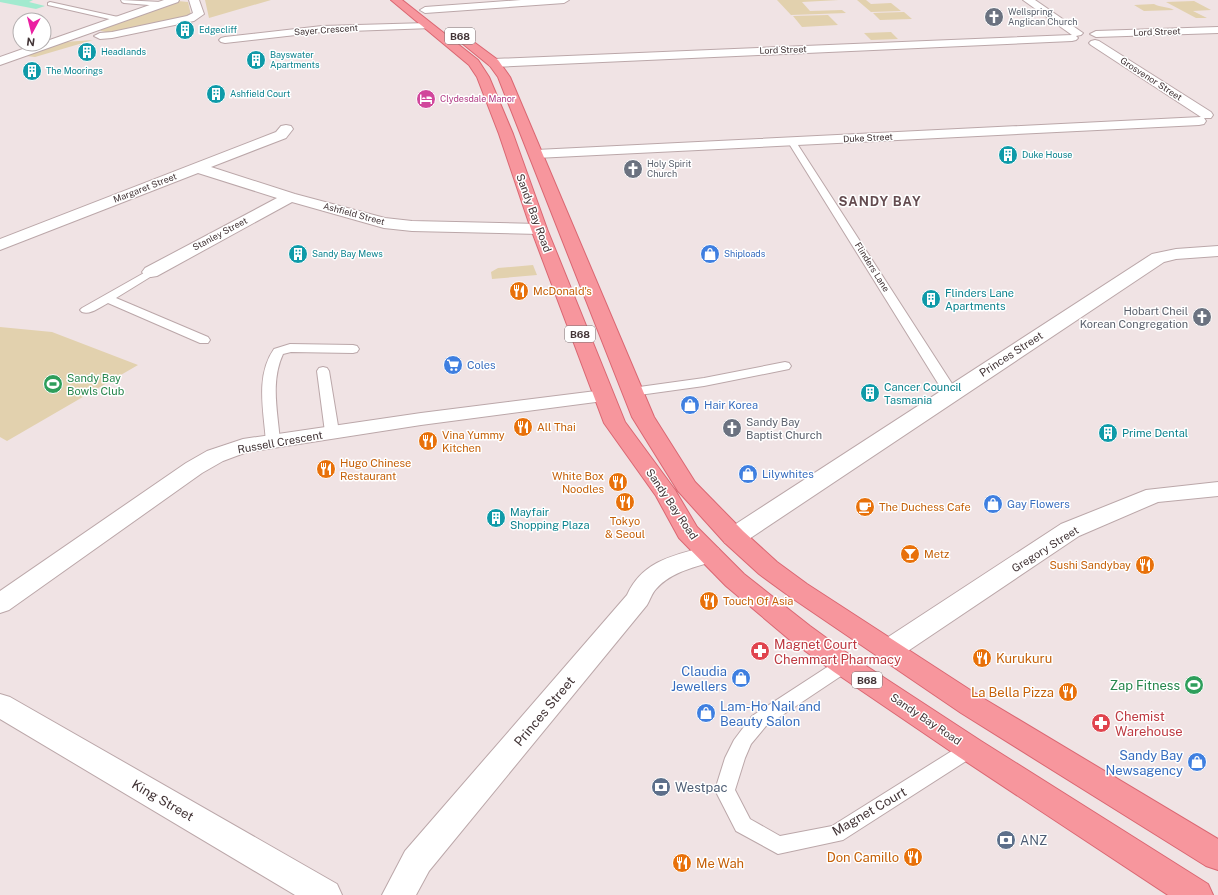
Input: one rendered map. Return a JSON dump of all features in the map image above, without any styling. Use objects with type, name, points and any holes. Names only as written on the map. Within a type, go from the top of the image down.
[{"type":"main road","name":"Sandy Bay Road","points":[[396,0],[474,63],[483,77],[514,155],[539,229],[615,423],[667,495],[688,532],[735,580],[800,633],[844,665],[970,749],[1196,895]]},
{"type":"main road","name":"B68","points":[[412,0],[443,23]]},
{"type":"main road","points":[[410,12],[425,10]]},
{"type":"main road","name":"Sandy Bay Road","points":[[460,37],[494,63],[504,77],[643,417],[686,486],[734,537],[768,568],[798,590],[971,705],[1218,856]]},
{"type":"main road","points":[[474,63],[494,63]]},
{"type":"main road","points":[[514,155],[536,154]]},
{"type":"main road","points":[[539,229],[565,227]]},
{"type":"main road","points":[[550,255],[575,249]]},
{"type":"main road","points":[[604,396],[632,392]]},
{"type":"street","points":[[0,61],[174,0]]},
{"type":"street","points":[[69,37],[112,36],[190,19],[199,14],[194,0]]},
{"type":"street","points":[[425,10],[564,0]]},
{"type":"street","points":[[1028,0],[1075,36]]},
{"type":"street","name":"Sayer Crescent","points":[[225,40],[322,29],[428,26]]},
{"type":"street","name":"Lord Street","points":[[494,63],[1075,36],[1080,41],[1218,31]]},
{"type":"street","name":"Grosvenor Street","points":[[1099,39],[1209,119]]},
{"type":"street","name":"Duke Street","points":[[536,154],[792,142],[1209,119]]},
{"type":"street","name":"Margaret Street","points":[[0,245],[282,135],[286,128]]},
{"type":"street","name":"Ashfield Street","points":[[198,168],[290,197],[384,223],[412,226],[539,229]]},
{"type":"street","name":"Stanley Street","points":[[151,272],[290,197]]},
{"type":"street","name":"Princes Street","points":[[734,537],[1158,258],[1176,254],[1218,251]]},
{"type":"street","name":"Russell Crescent","points":[[0,604],[194,468],[215,456],[243,446],[421,419],[604,396]]},
{"type":"street","name":"Gregory Street","points":[[889,650],[1070,530],[1154,496],[1218,489]]},
{"type":"street","name":"Princes Street","points":[[399,895],[417,861],[638,599],[644,586],[653,577],[670,566],[709,554]]},
{"type":"street","name":"King Street","points":[[0,705],[325,895]]},
{"type":"lane","points":[[124,1],[161,4]]},
{"type":"lane","points":[[50,4],[118,19]]},
{"type":"lane","name":"Flinders Lane","points":[[792,142],[951,393]]},
{"type":"lane","points":[[86,310],[151,272]]},
{"type":"lane","points":[[108,298],[204,340]]},
{"type":"lane","points":[[273,442],[269,391],[271,374],[278,352],[290,348],[353,349]]},
{"type":"lane","points":[[632,392],[704,382],[785,366]]},
{"type":"lane","points":[[323,371],[332,432]]},
{"type":"lane","name":"Magnet Court","points":[[844,665],[759,721],[743,740],[735,758],[725,790],[743,825],[778,845],[836,834],[970,749]]},
{"type":"shaded area","points":[[0,0],[33,0],[29,2],[45,6],[36,9],[0,2]]},
{"type":"shaded area","points":[[205,0],[271,0],[209,18]]},
{"type":"shaded area","points":[[777,0],[839,0],[802,2],[810,11],[842,10],[846,13],[791,15]]},
{"type":"shaded area","points":[[857,0],[866,0],[871,4],[891,3],[901,11],[871,12]]},
{"type":"shaded area","points":[[178,1],[188,2],[191,15],[189,17],[157,25],[115,32],[105,32],[100,30]]},
{"type":"shaded area","points":[[1194,1],[1211,10],[1193,11],[1207,18],[1196,18],[1166,2]]},
{"type":"shaded area","points":[[1154,4],[1174,10],[1144,11],[1134,5]]},
{"type":"shaded area","points":[[904,12],[912,19],[880,20],[873,13]]},
{"type":"shaded area","points":[[828,15],[838,25],[802,27],[793,16]]},
{"type":"shaded area","points":[[891,32],[898,39],[871,40],[864,33]]},
{"type":"shaded area","points":[[93,40],[35,57],[26,56],[35,52],[52,52],[52,46],[65,42]]},
{"type":"shaded area","points":[[533,265],[537,275],[492,279],[491,272],[498,268]]},
{"type":"shaded area","name":"Sandy Bay Bowls Club","points":[[0,327],[52,332],[138,365],[7,441],[0,437]]},
{"type":"place","name":"Wellspring Anglican Church","points":[[994,17]]},
{"type":"place","name":"Edgecliff","points":[[185,30]]},
{"type":"place","name":"Headlands","points":[[87,52]]},
{"type":"place","name":"Bayswater Apartments","points":[[256,60]]},
{"type":"place","name":"The Moorings","points":[[32,71]]},
{"type":"place","name":"Ashfield Court","points":[[216,94]]},
{"type":"place","name":"Clydesdale Manor","points":[[426,99]]},
{"type":"place","name":"Duke House","points":[[1008,155]]},
{"type":"place","name":"Holy Spirit Church","points":[[633,169]]},
{"type":"place","name":"Sandy Bay Mews","points":[[298,254]]},
{"type":"place","name":"Shiploads","points":[[710,254]]},
{"type":"place","name":"McDonald's","points":[[519,291]]},
{"type":"place","name":"Flinders Lane Apartments","points":[[931,299]]},
{"type":"place","name":"Hobart Cheil Korean Congregation","points":[[1202,317]]},
{"type":"place","name":"Coles","points":[[453,365]]},
{"type":"place","name":"Sandy Bay Bowls Club","points":[[53,384]]},
{"type":"place","name":"Cancer Council Tasmania","points":[[870,393]]},
{"type":"place","name":"Hair Korea","points":[[690,405]]},
{"type":"place","name":"All Thai","points":[[523,427]]},
{"type":"place","name":"Sandy Bay Baptist Church","points":[[732,428]]},
{"type":"place","name":"Prime Dental","points":[[1108,433]]},
{"type":"place","name":"Vina Yummy Kitchen","points":[[428,441]]},
{"type":"place","name":"Hugo Chinese Restaurant","points":[[326,469]]},
{"type":"place","name":"Lilywhites","points":[[748,474]]},
{"type":"place","name":"White Box Noodles","points":[[618,482]]},
{"type":"place","name":"Tokyo & Seoul","points":[[625,502]]},
{"type":"place","name":"Gay Flowers","points":[[993,504]]},
{"type":"place","name":"The Duchess Cafe","points":[[865,507]]},
{"type":"place","name":"Mayfair Shopping Plaza","points":[[496,518]]},
{"type":"place","name":"Metz","points":[[910,554]]},
{"type":"place","name":"Sushi Sandybay","points":[[1145,565]]},
{"type":"place","name":"Touch Of Asia","points":[[709,601]]},
{"type":"place","name":"Magnet Court Chemmart Pharmacy","points":[[760,651]]},
{"type":"place","name":"Kurukuru","points":[[982,658]]},
{"type":"place","name":"Claudia Jewellers","points":[[741,678]]},
{"type":"place","name":"Zap Fitness","points":[[1194,685]]},
{"type":"place","name":"La Bella Pizza","points":[[1068,692]]},
{"type":"place","name":"Lam-Ho Nail and Beauty Salon","points":[[706,713]]},
{"type":"place","name":"Chemist Warehouse","points":[[1101,723]]},
{"type":"place","name":"Sandy Bay Newsagency","points":[[1197,762]]},
{"type":"place","name":"Westpac","points":[[661,787]]},
{"type":"place","name":"ANZ","points":[[1006,840]]},
{"type":"place","name":"Don Camillo","points":[[913,857]]},
{"type":"place","name":"Me Wah","points":[[682,863]]},
{"type":"district","name":"SANDY BAY","points":[[880,201]]}]
